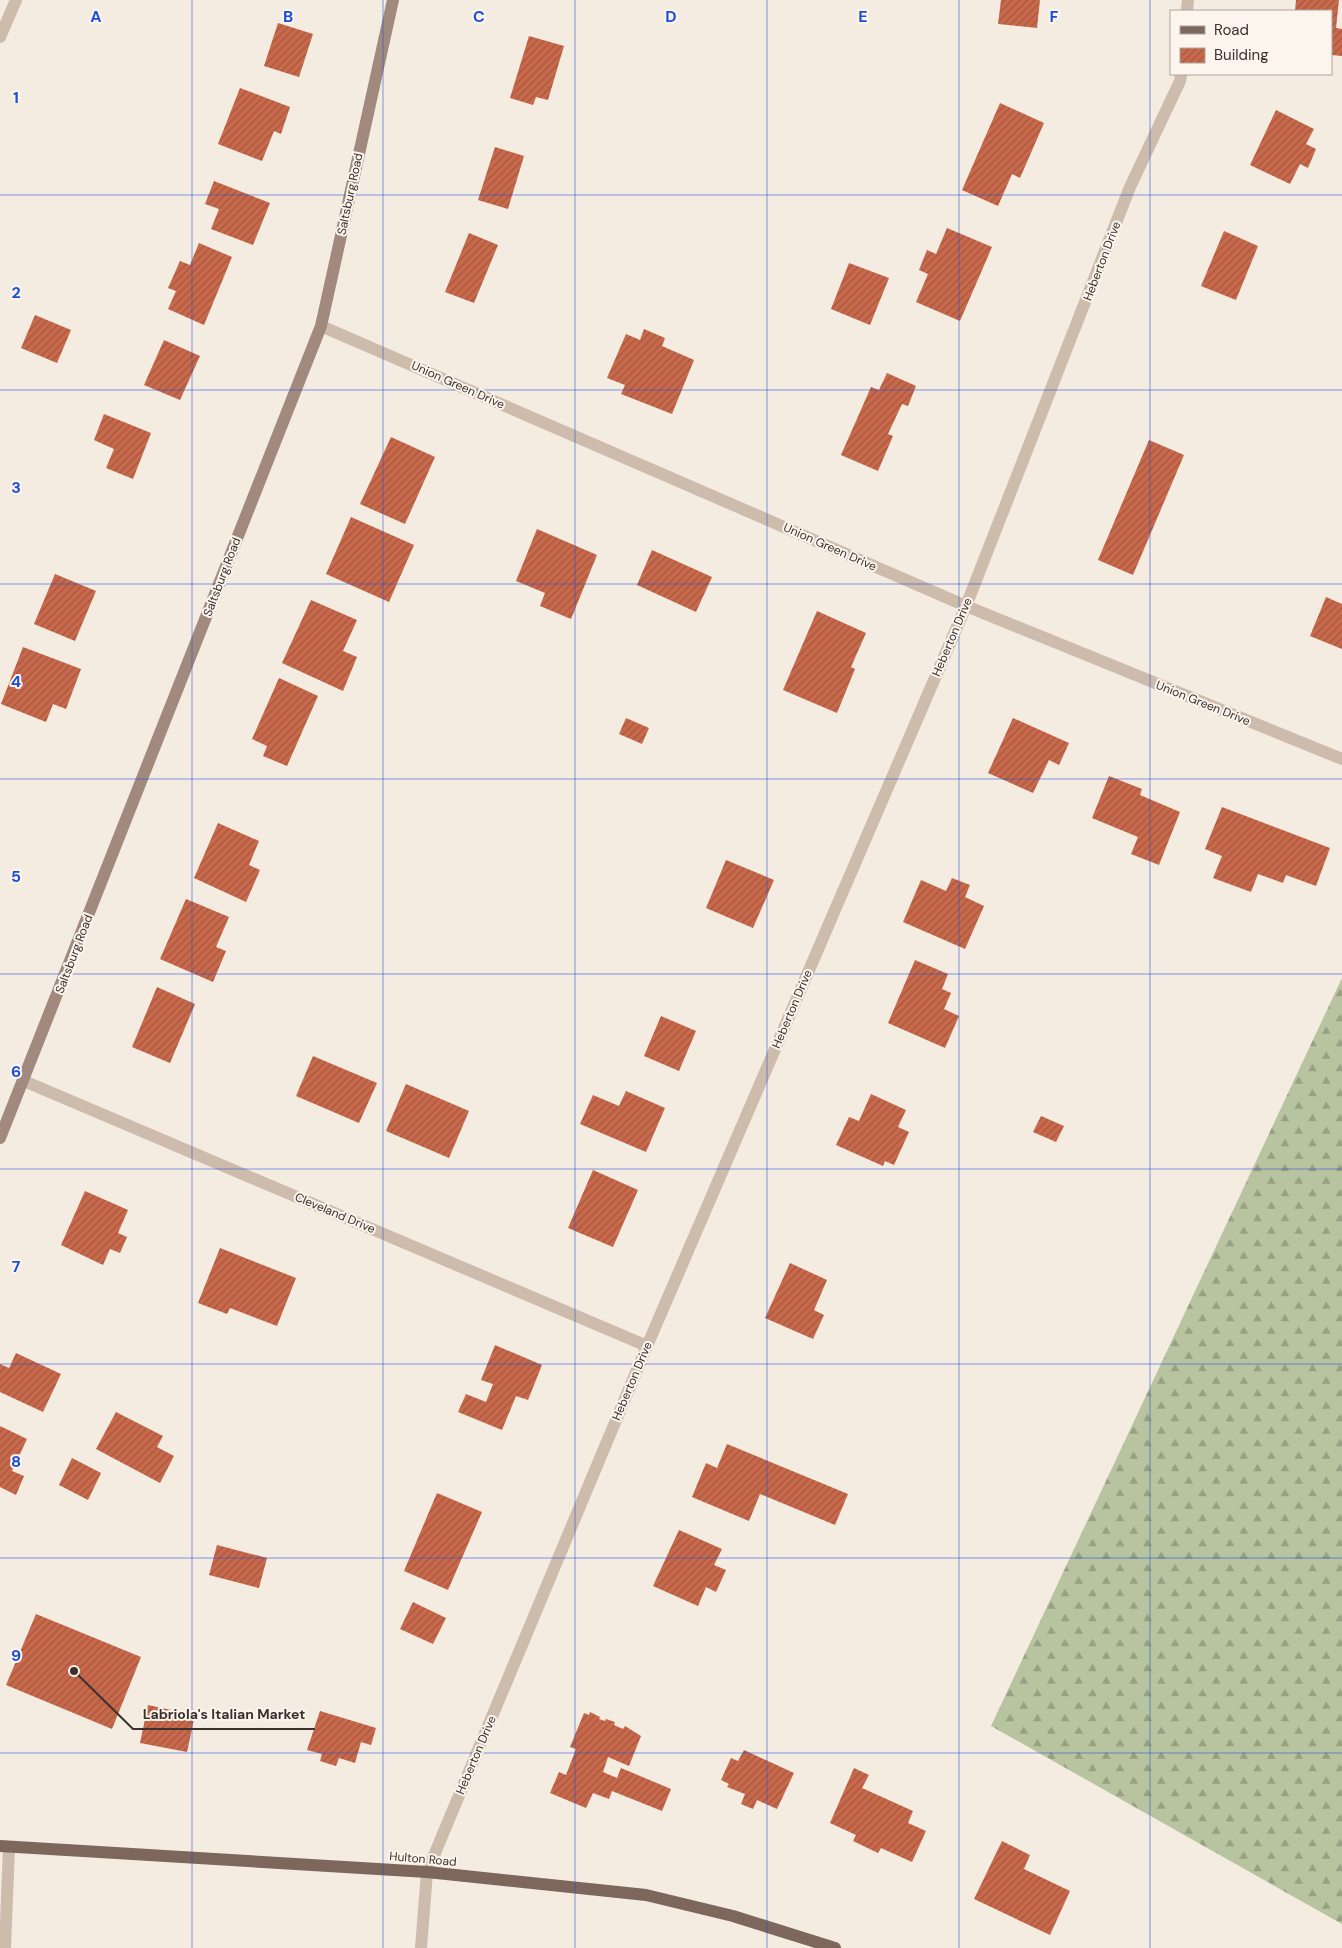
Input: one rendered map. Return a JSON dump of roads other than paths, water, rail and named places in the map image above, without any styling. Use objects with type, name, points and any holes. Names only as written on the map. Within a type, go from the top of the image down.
[{"type":"main road","name":"Saltsburg Road","points":[[0,1138],[24,1082],[321,326],[393,0]]},
{"type":"main road","name":"Hulton Road","points":[[4,1847],[427,1872],[646,1895],[733,1916],[836,1948]]},
{"type":"street","points":[[0,37],[16,0]]},
{"type":"street","name":"Heberton Drive","points":[[422,1948],[427,1872],[647,1346],[966,606],[1130,187],[1180,81],[1181,75]]},
{"type":"street","name":"Union Green Drive","points":[[321,326],[966,606],[1342,759]]},
{"type":"street","name":"Cleveland Drive","points":[[24,1082],[647,1346]]},
{"type":"street","points":[[4,1847],[3,1927],[5,1948]]},
{"type":"place","name":"Labriola's Italian Market","points":[[74,1671]]}]
